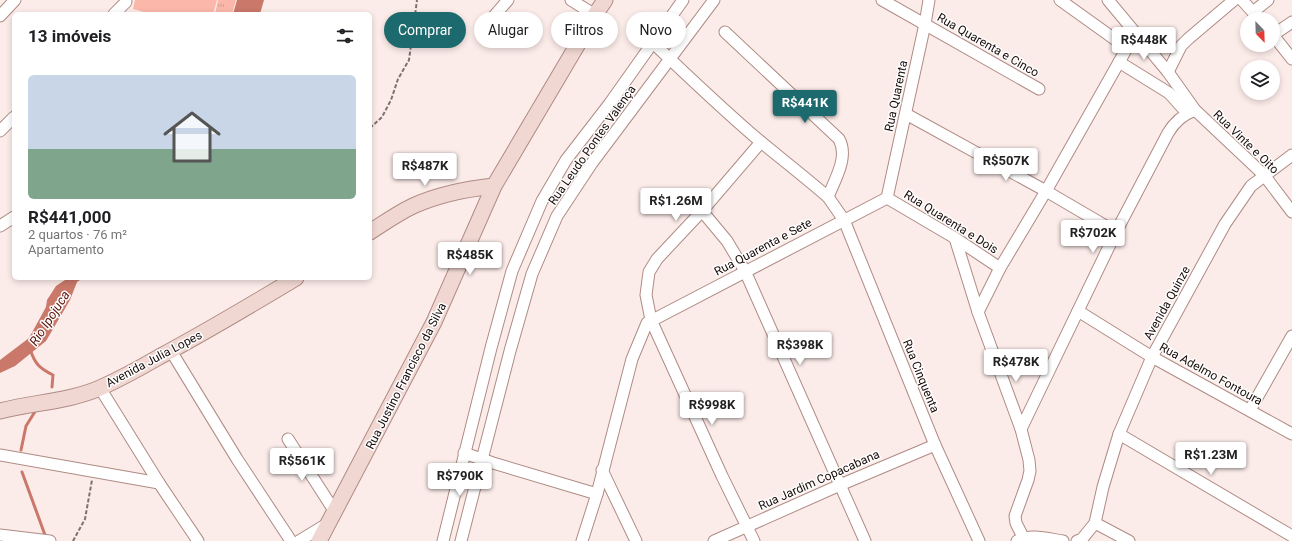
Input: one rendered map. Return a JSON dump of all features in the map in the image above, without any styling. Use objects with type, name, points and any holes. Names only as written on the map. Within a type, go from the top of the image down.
[{"type":"main road","name":"Rua Justino Francisco da Silva","points":[[598,12],[606,0]]},
{"type":"main road","name":"Rua Justino Francisco da Silva","points":[[319,541],[434,322],[494,186],[576,48]]},
{"type":"main road","points":[[372,231],[413,206],[436,197],[455,191],[494,186]]},
{"type":"main road","name":"Avenida Julia Lopes","points":[[0,411],[18,406],[66,399],[100,388],[171,351],[293,280]]},
{"type":"street","points":[[0,16],[15,0]]},
{"type":"street","points":[[498,12],[508,0]]},
{"type":"street","points":[[571,0],[589,12]]},
{"type":"street","points":[[674,12],[683,0]]},
{"type":"street","name":"Rua Leudo Pontes Valença","points":[[461,541],[481,459],[532,274],[557,216],[592,163],[714,0]]},
{"type":"street","name":"Rua Quarenta e Cinco","points":[[882,0],[1039,89]]},
{"type":"street","name":"Rua Quarenta","points":[[888,198],[929,0]]},
{"type":"street","points":[[1108,0],[1168,72],[1192,112]]},
{"type":"street","points":[[1168,72],[1179,50],[1188,39],[1234,0]]},
{"type":"street","points":[[1242,0],[1253,12]]},
{"type":"street","points":[[1258,12],[1268,0]]},
{"type":"street","points":[[116,12],[126,1]]},
{"type":"street","points":[[124,12],[126,1]]},
{"type":"street","points":[[1065,1],[1127,48]]},
{"type":"street","points":[[1280,30],[1292,22]]},
{"type":"street","points":[[725,32],[839,139],[843,146],[842,156],[828,197]]},
{"type":"street","points":[[978,312],[1000,268],[1046,191],[1127,48],[1137,35]]},
{"type":"street","points":[[1280,44],[1292,59]]},
{"type":"street","points":[[443,541],[464,452],[512,271],[542,201],[566,160],[610,103],[648,48]]},
{"type":"street","name":"Rua Cinquenta","points":[[658,48],[693,82],[761,142],[801,173],[828,197],[844,220],[935,445],[979,541]]},
{"type":"street","points":[[1119,62],[1161,88],[1192,112]]},
{"type":"street","points":[[1020,429],[1116,232],[1168,133],[1174,123],[1192,112]]},
{"type":"street","name":"Rua Vinte e Oito","points":[[1192,112],[1264,175],[1292,212]]},
{"type":"street","points":[[906,114],[1046,191],[1116,232]]},
{"type":"street","points":[[0,131],[12,119]]},
{"type":"street","points":[[754,541],[722,476],[651,320],[646,295],[649,272],[657,259],[702,211],[761,142]]},
{"type":"street","name":"Avenida Quinze","points":[[1095,522],[1103,487],[1119,434],[1152,357],[1225,224],[1251,186],[1292,155]]},
{"type":"street","name":"Rua Quarenta e Sete","points":[[651,320],[888,198]]},
{"type":"street","name":"Rua Quarenta e Dois","points":[[888,198],[955,238],[1000,268]]},
{"type":"street","points":[[702,211],[727,242],[746,271],[865,541]]},
{"type":"street","points":[[0,226],[12,218]]},
{"type":"street","points":[[955,238],[978,312],[1020,429],[1029,460],[1030,471],[1025,490],[1015,516],[1020,539],[1039,537],[1063,541]]},
{"type":"street","name":"Rua Adelmo Fontoura","points":[[1078,311],[1152,357],[1292,434]]},
{"type":"street","points":[[582,541],[597,494],[632,359],[644,327],[651,320]]},
{"type":"street","points":[[1250,410],[1292,336]]},
{"type":"street","points":[[171,351],[237,459],[291,541]]},
{"type":"street","points":[[100,388],[159,483],[198,541]]},
{"type":"street","points":[[1119,434],[1292,536]]},
{"type":"street","points":[[288,439],[332,517],[299,541]]},
{"type":"street","name":"Rua Jardim Copacabana","points":[[714,541],[935,445]]},
{"type":"street","points":[[464,452],[481,459],[597,494]]},
{"type":"street","points":[[0,455],[159,483]]},
{"type":"street","points":[[602,470],[636,541]]},
{"type":"street","points":[[1077,541],[1085,536],[1095,522],[1129,541]]},
{"type":"street","points":[[0,535],[50,541]]},
{"type":"path","points":[[372,126],[382,116],[391,100],[398,79],[409,60],[417,0]]},
{"type":"path","points":[[73,541],[85,519],[93,472]]},
{"type":"green space","points":[[135,0],[217,0],[214,12],[144,12],[133,9]]},
{"type":"green space","points":[[218,0],[236,0],[233,12],[215,12]]},
{"type":"water","points":[[237,0],[264,0],[261,12],[234,12]]},
{"type":"water","name":"Rio Ipojuca","points":[[65,280],[80,280],[77,282],[70,300],[46,341],[15,366],[0,373],[0,360],[29,338],[46,307],[47,300],[56,286]]},
{"type":"waterway","points":[[30,349],[38,365],[53,375],[52,387]]},
{"type":"waterway","points":[[21,450],[26,426],[36,410]]},
{"type":"waterway","points":[[22,472],[45,535]]}]
